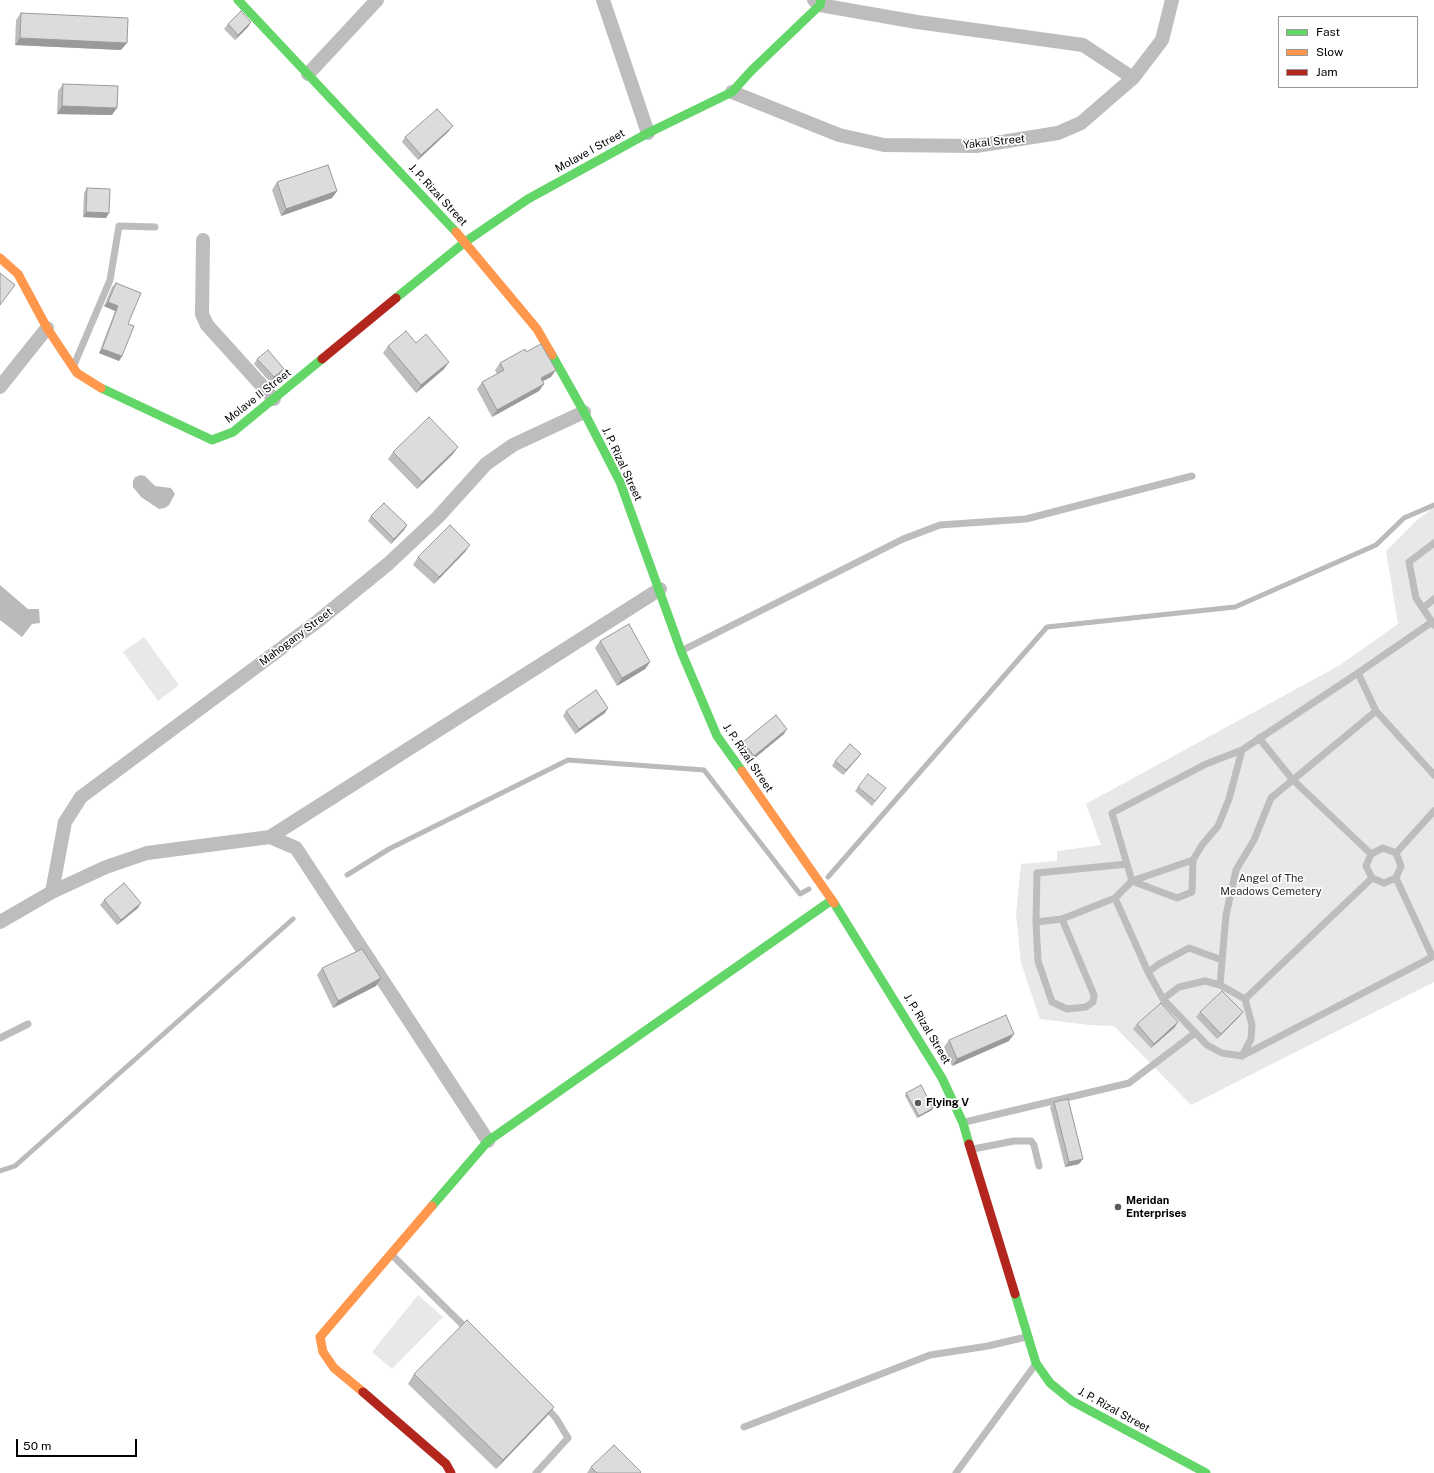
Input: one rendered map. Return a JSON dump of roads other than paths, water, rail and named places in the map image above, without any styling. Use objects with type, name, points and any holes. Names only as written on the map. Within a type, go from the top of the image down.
[{"type":"street","name":"J. P. Rizal Street","points":[[238,0],[465,242],[537,329],[584,412],[620,482],[682,651],[717,736],[832,900],[942,1078],[963,1123],[1036,1363],[1050,1383],[1072,1402],[1206,1473]]},
{"type":"street","points":[[308,74],[377,0]]},
{"type":"street","points":[[602,0],[648,133]]},
{"type":"street","name":"Yakal Street","points":[[732,92],[839,135],[884,145],[976,146],[1058,133],[1081,123],[1133,78],[1162,40],[1172,0]]},
{"type":"street","points":[[732,92],[751,70],[818,2],[917,22],[1083,45],[1133,78]]},
{"type":"street","name":"Molave I Street","points":[[465,242],[528,199],[648,133],[732,92]]},
{"type":"street","points":[[203,240],[202,314],[207,325],[274,399]]},
{"type":"street","name":"Molave II Street","points":[[0,258],[18,274],[47,328],[76,372],[94,384],[191,432],[212,440],[233,432],[318,364],[465,242]]},
{"type":"street","points":[[0,387],[47,328]]},
{"type":"street","name":"Mahogany Street","points":[[52,892],[65,822],[81,797],[318,621],[388,564],[438,517],[486,464],[513,445],[584,412]]},
{"type":"street","points":[[0,922],[52,892],[106,867],[147,853],[270,836],[660,589]]},
{"type":"street","points":[[270,836],[296,848],[488,1141]]},
{"type":"street","points":[[452,1473],[446,1464],[334,1368],[323,1352],[320,1336],[488,1141],[832,900]]},
{"type":"lane","points":[[73,367],[110,280],[119,226],[155,227]]},
{"type":"lane","points":[[682,651],[903,539],[940,524],[1026,519],[1192,476]]},
{"type":"lane","points":[[1132,881],[1112,813],[1206,764],[1242,750],[1433,624],[1416,598],[1409,562],[1434,543]]},
{"type":"lane","points":[[1423,608],[1434,599]]},
{"type":"lane","points":[[1358,673],[1376,711],[1434,776]]},
{"type":"lane","points":[[1220,985],[1226,915],[1236,870],[1254,840],[1271,798],[1292,779],[1376,711]]},
{"type":"lane","points":[[1259,738],[1292,779],[1371,854]]},
{"type":"lane","points":[[1132,881],[1176,898],[1192,892],[1193,860],[1202,845],[1218,826],[1229,799],[1242,750]]},
{"type":"lane","points":[[1396,853],[1434,812]]},
{"type":"lane","points":[[1383,848],[1396,853],[1401,866],[1396,878],[1384,883],[1372,878],[1366,866],[1371,854],[1383,848]]},
{"type":"lane","points":[[1036,922],[1062,919],[1114,898],[1132,881],[1193,860]]},
{"type":"lane","points":[[1062,919],[1094,995],[1093,1002],[1086,1007],[1067,1010],[1052,1002],[1038,961],[1036,922],[1037,873],[1127,864]]},
{"type":"lane","points":[[1245,999],[1372,878]]},
{"type":"lane","points":[[1114,898],[1148,972],[1163,999],[1207,1044],[1222,1052],[1242,1056],[1433,956],[1396,878]]},
{"type":"lane","points":[[1148,972],[1159,964],[1189,948],[1222,960]]},
{"type":"lane","points":[[1163,999],[1179,987],[1205,981],[1220,985],[1245,999],[1252,1025],[1250,1038],[1242,1056]]},
{"type":"lane","points":[[0,1038],[28,1024]]},
{"type":"lane","points":[[963,1123],[1129,1083],[1195,1032]]},
{"type":"lane","points":[[971,1149],[1014,1141],[1031,1141],[1034,1145],[1039,1166]]},
{"type":"lane","points":[[391,1254],[475,1338]]},
{"type":"lane","points":[[744,1427],[930,1355],[988,1346],[1028,1336]]},
{"type":"lane","points":[[956,1473],[1036,1363]]},
{"type":"lane","points":[[536,1473],[568,1438],[556,1418],[540,1402]]},
{"type":"waterway","points":[[828,877],[1047,627],[1235,607],[1376,545],[1404,518],[1434,505]]},
{"type":"waterway","points":[[347,875],[389,849],[568,760],[704,770],[800,894],[809,889]]},
{"type":"waterway","points":[[0,1171],[15,1166],[293,919]]},
{"type":"place","name":"Flying V","points":[[918,1103]]},
{"type":"place","name":"Meridan Enterprises","points":[[1118,1207]]},
{"type":"park label","name":"Angel of The Meadows Cemetery","points":[[1271,885]]}]
